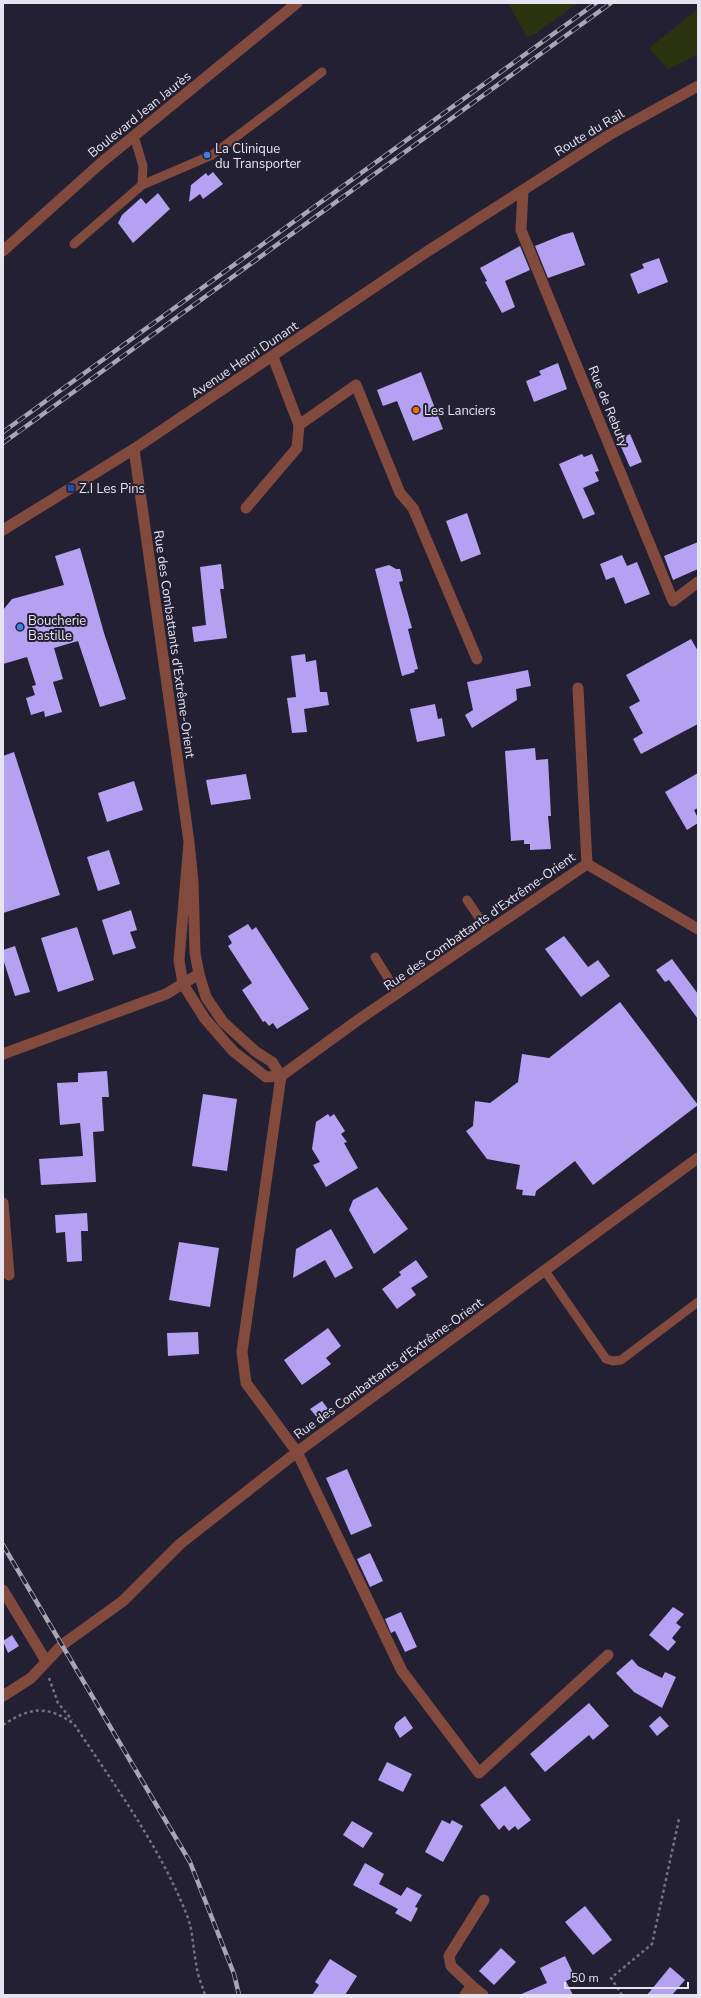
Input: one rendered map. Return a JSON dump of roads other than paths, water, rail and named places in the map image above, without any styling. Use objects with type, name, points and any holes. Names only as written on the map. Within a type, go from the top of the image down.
[{"type":"street","name":"Boulevard Jean Jaurès","points":[[3,251],[102,162],[297,3]]},
{"type":"street","name":"Route du Rail","points":[[498,206],[609,135],[698,86]]},
{"type":"street","name":"Rue de Rebuty","points":[[523,190],[521,230],[673,601],[698,582]]},
{"type":"street","name":"Avenue Henri Dunant","points":[[3,530],[134,449],[273,357],[428,251],[498,206]]},
{"type":"street","points":[[246,508],[297,448],[299,425],[273,357]]},
{"type":"street","points":[[299,425],[356,385],[400,493],[413,508],[477,659]]},
{"type":"street","name":"Rue des Combattants d'Extrême-Orient","points":[[134,449],[189,842],[193,882],[195,953],[199,974],[206,997],[223,1022],[255,1051],[272,1062],[281,1076],[242,1352],[246,1383],[297,1452],[698,1158]]},
{"type":"street","points":[[578,688],[587,864]]},
{"type":"street","name":"Rue des Combattants d'Extrême-Orient","points":[[189,842],[178,960],[183,984],[204,1019],[233,1051],[266,1077],[281,1076],[358,1020],[587,864],[698,929]]},
{"type":"street","points":[[3,1054],[166,994],[199,974]]},
{"type":"street","points":[[3,1203],[9,1275]]},
{"type":"street","points":[[3,1696],[31,1678],[62,1645],[123,1601],[180,1544],[297,1452],[402,1671],[479,1773],[608,1655]]},
{"type":"street","points":[[3,1590],[46,1661]]},
{"type":"street","points":[[483,1995],[469,1990],[451,1966],[449,1956],[484,1900]]},
{"type":"lane","points":[[74,244],[142,185],[212,155],[322,72]]},
{"type":"lane","points":[[134,136],[143,166],[142,185]]},
{"type":"lane","points":[[467,900],[488,931]]},
{"type":"lane","points":[[376,957],[398,994]]},
{"type":"lane","points":[[545,1271],[606,1359],[613,1361],[621,1360],[698,1302]]},
{"type":"railway","points":[[3,432],[596,3]]},
{"type":"railway","points":[[3,443],[611,3]]},
{"type":"railway","points":[[3,1545],[190,1862],[234,1974],[239,1995]]},
{"type":"place","name":"La Clinique du Transporter","points":[[207,155]]},
{"type":"place","name":"Les Lanciers","points":[[416,410]]},
{"type":"place","name":"Z.I Les Pins","points":[[71,488]]},
{"type":"place","name":"Boucherie Bastille","points":[[20,627]]}]
